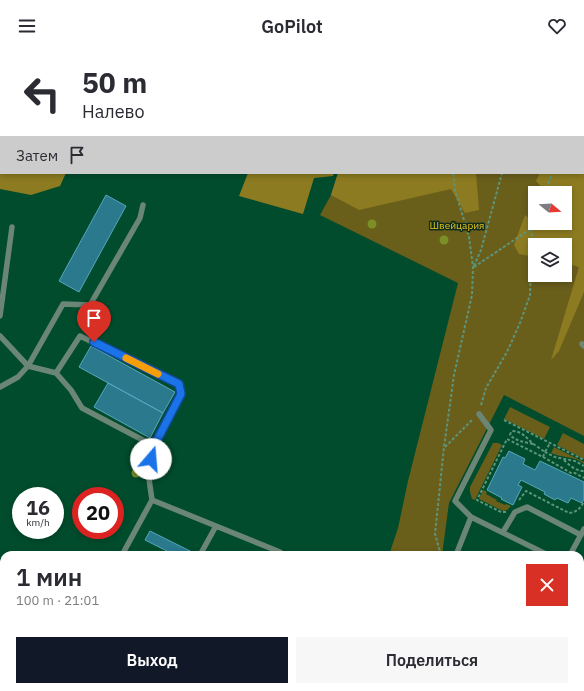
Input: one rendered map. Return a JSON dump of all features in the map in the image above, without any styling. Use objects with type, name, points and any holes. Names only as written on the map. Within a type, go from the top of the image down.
[{"type":"lane","points":[[0,386],[18,377],[28,366],[63,304],[90,305],[140,218],[143,205]]},
{"type":"lane","points":[[0,316],[12,227]]},
{"type":"lane","points":[[0,336],[28,366],[56,373],[71,390],[82,408],[154,446]]},
{"type":"lane","points":[[56,373],[80,336],[179,384],[181,394],[154,446],[148,472],[152,500],[124,551]]},
{"type":"lane","points":[[479,414],[491,430],[455,501],[472,517],[540,551]]},
{"type":"lane","points":[[152,500],[278,551]]},
{"type":"lane","points":[[503,532],[515,512],[527,507],[580,535]]},
{"type":"lane","points":[[458,551],[472,517]]},
{"type":"lane","points":[[202,551],[216,526]]},
{"type":"lane","points":[[572,551],[584,529]]},
{"type":"path","points":[[440,551],[434,534],[444,447],[454,375],[472,295],[473,267],[469,237],[455,190],[453,174]]},
{"type":"path","points":[[473,267],[481,250],[502,174]]},
{"type":"path","points":[[547,186],[552,174]]},
{"type":"path","points":[[473,267],[529,230]]},
{"type":"path","points":[[444,447],[479,414],[486,388],[507,352],[520,323],[530,295],[532,230]]},
{"type":"path","points":[[504,420],[584,460]]},
{"type":"path","points":[[532,444],[526,436],[520,432],[510,432],[510,435],[516,440],[532,444],[555,457],[575,461],[584,466]]},
{"type":"path","points":[[507,512],[500,512],[476,500],[507,439],[571,473],[575,473],[584,478]]},
{"type":"path","points":[[543,457],[550,443]]},
{"type":"path","points":[[564,459],[570,466],[577,470],[584,471]]},
{"type":"path","points":[[517,503],[526,491],[569,513],[581,508],[584,501]]},
{"type":"green space","name":"Швейцария","points":[[338,174],[584,174],[584,436],[504,395],[449,503],[443,551],[390,551],[398,528],[408,481],[458,283],[320,215],[331,195]]},
{"type":"green space","points":[[510,407],[550,427],[544,439],[504,419]]},
{"type":"green space","points":[[563,433],[584,444],[584,459],[557,445]]},
{"type":"green space","points":[[493,443],[502,445],[475,500],[472,499],[470,487]]},
{"type":"green space","points":[[554,447],[584,462],[584,464],[573,458],[551,453]]},
{"type":"green space","points":[[483,490],[487,492],[486,494],[497,500],[496,501],[511,506],[507,510],[503,511],[479,499]]},
{"type":"shaded area","points":[[0,174],[66,174],[60,186],[31,195],[0,189]]},
{"type":"shaded area","points":[[248,174],[334,174],[333,176],[314,178],[303,214],[239,196]]},
{"type":"shaded area","points":[[338,174],[476,174],[479,210],[465,213],[451,189],[359,210],[331,195]]},
{"type":"shaded area","points":[[540,174],[584,174],[584,292],[559,351],[551,360],[579,267],[572,265],[572,238],[528,238],[528,256],[519,254],[514,245],[525,215],[528,217],[528,230],[572,230],[572,186],[541,186],[536,181]]},
{"type":"building","points":[[106,195],[126,206],[79,292],[59,281]]},
{"type":"building","points":[[91,346],[175,392],[163,413],[79,367]]},
{"type":"building","points":[[108,383],[163,413],[150,438],[94,407]]},
{"type":"building","points":[[509,451],[525,459],[523,464],[535,470],[540,461],[584,482],[584,499],[582,503],[571,498],[568,503],[557,498],[555,500],[544,494],[545,492],[521,480],[518,485],[522,487],[513,505],[487,490],[503,457],[505,458]]},
{"type":"building","points":[[150,531],[190,551],[167,551],[145,540]]},
{"type":"slow traffic","points":[[126,358],[158,374]]},
{"type":"route","points":[[94,342],[179,384],[181,394],[154,446],[151,459]]}]
